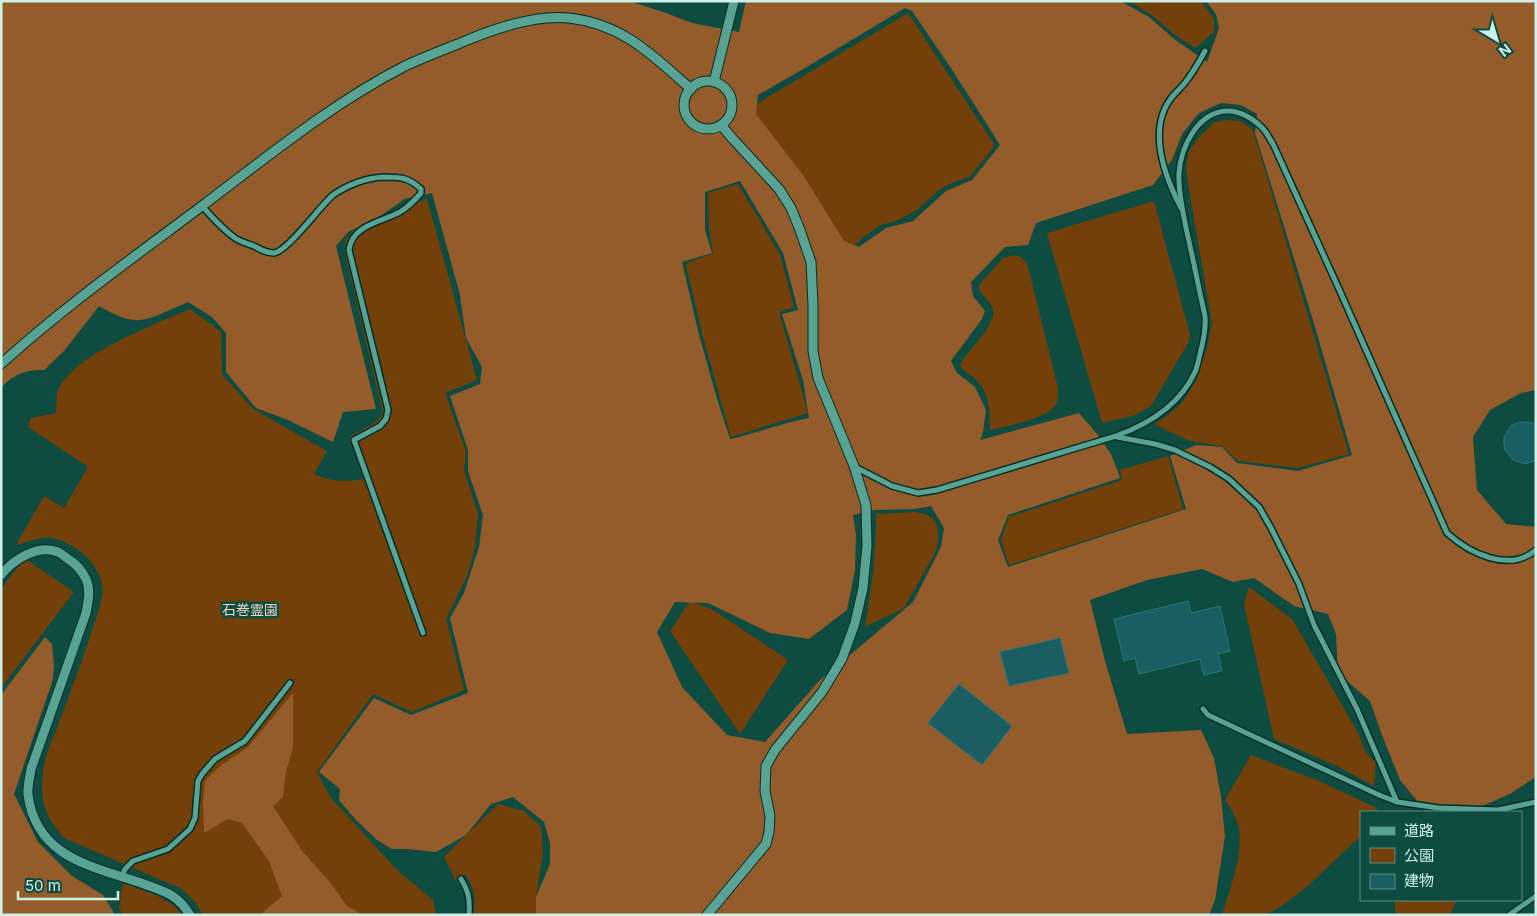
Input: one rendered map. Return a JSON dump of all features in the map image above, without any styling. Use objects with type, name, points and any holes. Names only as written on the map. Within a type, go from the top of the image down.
[{"type":"street","points":[[714,82],[734,1]]},
{"type":"street","points":[[1,364],[35,333],[104,278],[277,148],[341,104],[405,66],[482,33],[532,19],[568,18],[604,26],[625,35],[643,47],[691,89]]},
{"type":"street","points":[[1182,211],[1173,193],[1161,153],[1160,124],[1164,110],[1170,100],[1196,67],[1205,50]]},
{"type":"street","points":[[702,82],[714,82],[726,89],[732,101],[730,114],[721,125],[707,129],[693,123],[688,117],[684,103],[686,95],[691,89],[702,82]]},
{"type":"street","points":[[854,466],[892,486],[918,493],[937,490],[1116,436],[1130,431],[1166,411],[1186,386],[1196,367],[1206,330],[1205,316],[1182,211],[1179,173],[1187,141],[1208,116],[1219,111],[1230,110],[1242,113],[1265,130],[1273,144],[1339,288],[1446,533],[1459,544],[1478,554],[1497,559],[1520,559],[1536,550]]},
{"type":"street","points":[[707,915],[766,844],[770,816],[765,791],[766,766],[775,750],[822,692],[842,659],[855,623],[864,588],[867,546],[866,505],[854,466],[818,378],[812,351],[813,305],[811,262],[800,230],[791,208],[779,189],[721,125]]},
{"type":"street","points":[[202,206],[223,228],[236,238],[266,252],[275,253],[282,250],[334,195],[352,185],[372,178],[392,177],[407,178],[421,189],[421,193],[416,200],[403,210],[362,228],[350,241],[349,250],[388,410],[386,420],[380,426],[354,440],[423,634]]},
{"type":"street","points":[[1116,436],[1175,450],[1210,467],[1229,479],[1259,507],[1299,584],[1314,625],[1357,709],[1397,802]]},
{"type":"street","points":[[1,575],[7,567],[23,556],[42,550],[59,552],[75,563],[86,579],[89,595],[86,613],[31,769],[28,794],[38,828],[55,848],[74,860],[171,894],[184,906],[190,915]]},
{"type":"street","points":[[122,876],[133,861],[168,849],[190,829],[195,818],[196,792],[198,781],[202,774],[215,760],[245,741],[290,683]]},
{"type":"street","points":[[1203,708],[1208,715],[1397,802],[1439,808],[1498,810],[1536,802]]},
{"type":"street","points":[[461,879],[468,891],[469,915]]},
{"type":"street","points":[[1509,915],[1536,896]]},
{"type":"green space","points":[[1129,1],[1201,1],[1214,19],[1214,32],[1195,48],[1175,35],[1152,15]]},
{"type":"green space","points":[[908,13],[994,144],[991,151],[969,177],[939,190],[917,210],[896,221],[881,225],[848,251],[745,111]]},
{"type":"green space","points":[[1226,120],[1241,121],[1253,130],[1349,454],[1298,468],[1238,461],[1222,446],[1190,441],[1155,425],[1184,400],[1196,380],[1207,348],[1212,323],[1186,167],[1189,151],[1200,136],[1215,122]]},
{"type":"green space","points":[[738,184],[780,255],[794,307],[779,312],[808,413],[731,437],[702,333],[686,264],[713,253],[709,227],[708,193]]},
{"type":"green space","name":"石巻霊園","points":[[427,199],[477,380],[445,393],[466,452],[464,470],[478,514],[475,547],[467,576],[446,619],[464,690],[412,712],[373,694],[317,772],[331,798],[398,871],[433,900],[436,915],[203,915],[195,902],[182,889],[66,839],[52,823],[44,806],[42,787],[45,761],[91,635],[100,604],[102,589],[101,580],[91,561],[70,545],[55,538],[42,538],[16,545],[44,496],[64,508],[88,467],[28,427],[31,418],[56,413],[58,390],[67,377],[80,364],[116,342],[190,309],[221,332],[222,374],[253,409],[327,451],[314,474],[326,479],[339,481],[364,479],[349,437],[376,422],[383,413],[345,254],[345,240],[358,226]]},
{"type":"green space","points":[[1154,201],[1190,335],[1188,343],[1151,406],[1135,415],[1102,423],[1047,233]]},
{"type":"green space","points":[[1015,255],[1027,263],[1058,388],[1058,398],[1052,409],[1045,414],[990,430],[988,402],[983,389],[960,365],[986,330],[993,316],[992,307],[979,290],[979,285],[1003,258]]},
{"type":"green space","points":[[1168,456],[1183,509],[1009,565],[1001,540],[1009,517],[1122,480],[1120,470]]},
{"type":"green space","points":[[915,512],[929,516],[936,524],[938,539],[935,553],[904,608],[865,627],[873,571],[876,514]]},
{"type":"green space","points":[[27,560],[74,592],[1,688],[1,589],[18,567]]},
{"type":"green space","points":[[1249,587],[1292,619],[1357,731],[1365,751],[1376,763],[1374,786],[1337,766],[1274,739],[1244,604]]},
{"type":"green space","points":[[690,601],[713,610],[788,660],[740,734],[670,631]]},
{"type":"green space","points":[[1251,755],[1317,780],[1377,808],[1376,811],[1360,811],[1360,838],[1308,886],[1283,905],[1265,915],[1222,915],[1236,870],[1240,847],[1238,824],[1225,800]]},
{"type":"green space","points":[[498,804],[524,811],[541,827],[543,852],[536,897],[536,915],[473,915],[475,898],[471,884],[465,874],[456,881],[444,857]]},
{"type":"green space","points":[[123,883],[163,899],[182,915],[123,915],[119,908]]},
{"type":"green space","points":[[1394,901],[1457,901],[1450,915],[1396,915]]},
{"type":"shaded area","points":[[1,1],[629,1],[692,23],[739,32],[746,1],[1120,1],[1149,17],[1174,39],[1207,62],[1219,28],[1216,14],[1206,1],[1536,1],[1536,390],[1521,393],[1490,410],[1473,437],[1477,490],[1506,524],[1536,527],[1536,777],[1510,794],[1470,811],[1425,811],[1400,780],[1370,701],[1338,673],[1336,634],[1328,614],[1294,606],[1254,578],[1233,582],[1202,569],[1147,580],[1090,600],[1105,661],[1127,734],[1201,730],[1214,758],[1225,836],[1215,900],[1209,915],[536,915],[536,897],[550,864],[550,843],[544,822],[513,797],[491,804],[466,835],[436,852],[392,849],[377,840],[355,819],[339,800],[340,789],[319,772],[374,698],[411,715],[468,693],[450,618],[464,593],[479,547],[483,515],[468,471],[468,450],[450,396],[480,384],[482,367],[466,338],[460,295],[432,193],[404,199],[377,218],[348,232],[336,246],[376,409],[343,412],[333,442],[288,420],[256,408],[226,372],[226,333],[212,317],[188,302],[140,320],[124,318],[99,306],[64,351],[44,370],[20,374],[1,388]],"holes":[[[905,8],[912,11],[1000,145],[972,180],[946,191],[913,221],[886,228],[859,247],[844,241],[803,175],[756,114],[758,95]],[[1221,103],[1241,105],[1257,114],[1255,133],[1313,320],[1352,455],[1298,471],[1237,463],[1222,447],[1196,445],[1170,456],[1186,509],[1008,567],[998,540],[1008,515],[1120,478],[1112,456],[1098,435],[1079,413],[980,440],[986,410],[975,387],[957,373],[951,361],[982,319],[985,311],[973,296],[971,282],[1005,247],[1028,245],[1036,223],[1153,185],[1172,160],[1182,134],[1199,113]],[[740,181],[783,253],[798,310],[782,314],[803,380],[809,418],[730,439],[699,335],[682,262],[712,253],[705,230],[705,192]],[[931,506],[944,528],[941,547],[913,602],[819,681],[765,742],[727,735],[682,687],[657,632],[675,602],[708,603],[770,633],[809,639],[847,610],[855,570],[856,535],[853,515],[875,510],[915,509]]]},
{"type":"shaded area","points":[[45,637],[52,644],[53,679],[14,794],[38,842],[72,876],[103,895],[115,915],[1,915],[1,695]]},
{"type":"shaded area","points":[[293,693],[293,748],[286,771],[283,797],[273,806],[302,851],[329,881],[347,906],[363,915],[264,915],[263,912],[282,896],[269,861],[242,823],[228,819],[204,833],[203,802],[205,781],[220,766],[247,748]]},
{"type":"building","points":[[1524,422],[1536,425],[1536,460],[1526,464],[1513,460],[1505,450],[1504,444],[1504,437],[1511,426]]},
{"type":"building","points":[[1188,601],[1191,613],[1220,606],[1230,651],[1218,654],[1222,671],[1204,675],[1200,659],[1139,674],[1135,658],[1124,661],[1114,619]]},
{"type":"building","points":[[1060,638],[1069,673],[1009,686],[1000,652]]},
{"type":"building","points":[[959,684],[1012,726],[982,765],[928,723]]}]
